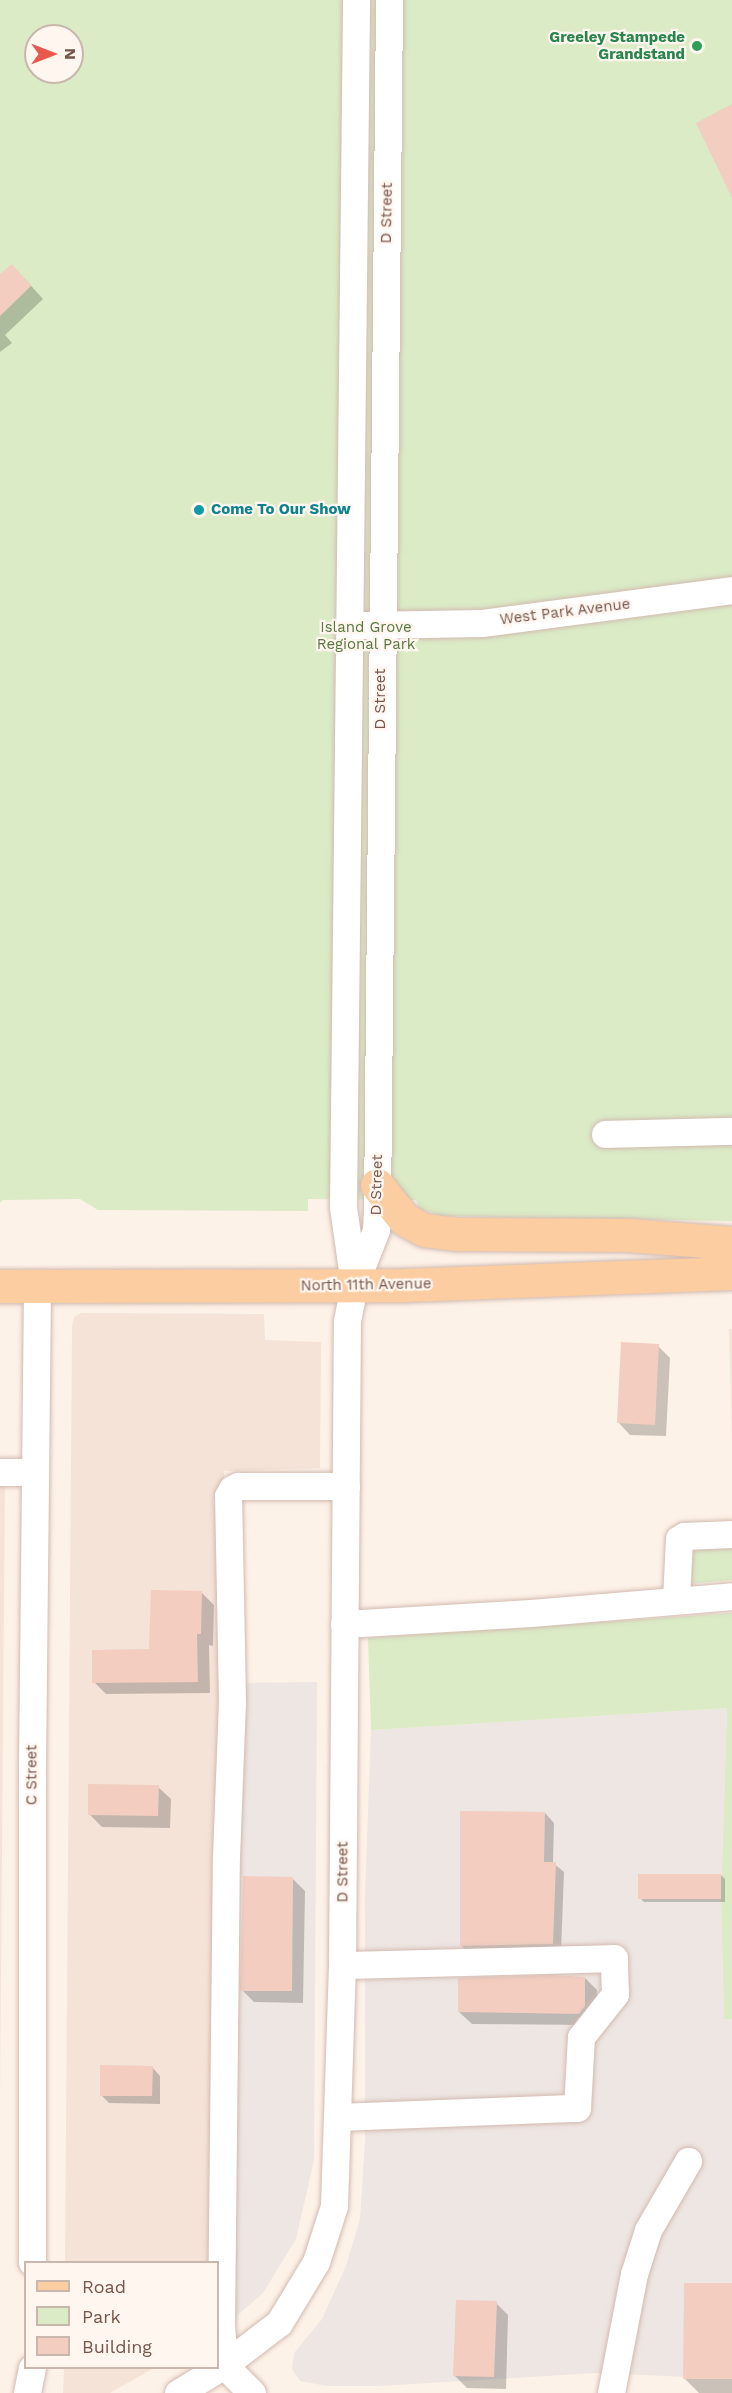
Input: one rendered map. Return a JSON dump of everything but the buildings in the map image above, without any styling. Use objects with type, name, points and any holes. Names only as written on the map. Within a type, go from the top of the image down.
[{"type":"main road","points":[[377,1185],[404,1219],[424,1230],[458,1234],[628,1235],[732,1243]]},
{"type":"main road","name":"North 11th Avenue","points":[[0,1286],[354,1286],[732,1273]]},
{"type":"street","name":"D Street","points":[[354,1286],[343,1207],[357,0]]},
{"type":"street","name":"D Street","points":[[219,2368],[279,2323],[316,2262],[334,2206],[342,1965],[347,1321],[354,1286],[376,1230],[389,626],[389,0]]},
{"type":"street","name":"West Park Avenue","points":[[351,625],[482,623],[732,590]]},
{"type":"street","points":[[605,1134],[732,1131]]},
{"type":"street","name":"C Street","points":[[32,2261],[37,1287]]},
{"type":"street","points":[[0,1472],[35,1472]]},
{"type":"street","points":[[252,2393],[224,2365],[221,2324],[226,1857],[232,1701],[228,1496],[232,1489],[238,1486],[345,1486]]},
{"type":"street","points":[[676,1600],[679,1539],[684,1536],[732,1534]]},
{"type":"street","points":[[344,1624],[531,1613],[732,1596]]},
{"type":"street","points":[[338,2117],[578,2108],[581,2037],[615,1994],[614,1958],[342,1965]]},
{"type":"street","points":[[611,2393],[634,2274],[648,2230],[688,2162]]},
{"type":"street","points":[[27,2393],[32,2369]]},
{"type":"street","name":"D Street","points":[[178,2393],[217,2369]]},
{"type":"shaded area","points":[[81,1313],[264,1314],[265,1340],[321,1342],[320,1468],[224,1471],[213,2261],[65,2261],[72,1327],[74,1317]]},
{"type":"shaded area","points":[[729,1329],[732,1329],[732,1445]]},
{"type":"shaded area","points":[[0,1483],[5,1483],[0,2102]]},
{"type":"shaded area","points":[[317,1682],[314,2160],[296,2239],[263,2293],[230,2322],[237,1683]]},
{"type":"shaded area","points":[[727,1708],[721,1899],[724,2019],[732,2019],[732,2379],[598,2373],[378,2386],[327,2386],[300,2381],[292,2369],[294,2353],[322,2319],[346,2266],[360,2219],[365,2141],[365,1894],[371,1730]]},
{"type":"shaded area","points":[[64,2369],[152,2369],[110,2393],[63,2393]]},
{"type":"green space","name":"Island Grove Regional Park","points":[[0,0],[732,0],[732,1221],[441,1216],[419,1208],[416,1200],[308,1199],[308,1211],[98,1210],[80,1199],[3,1200],[0,1203]]},
{"type":"green space","points":[[732,1539],[732,1580],[686,1584],[688,1545]]},
{"type":"green space","points":[[732,1613],[732,2019],[724,2019],[721,1899],[727,1708],[371,1730],[368,1638]]},
{"type":"place","name":"Greeley Stampede Grandstand","points":[[697,46]]},
{"type":"place","name":"Come To Our Show","points":[[199,510]]}]
